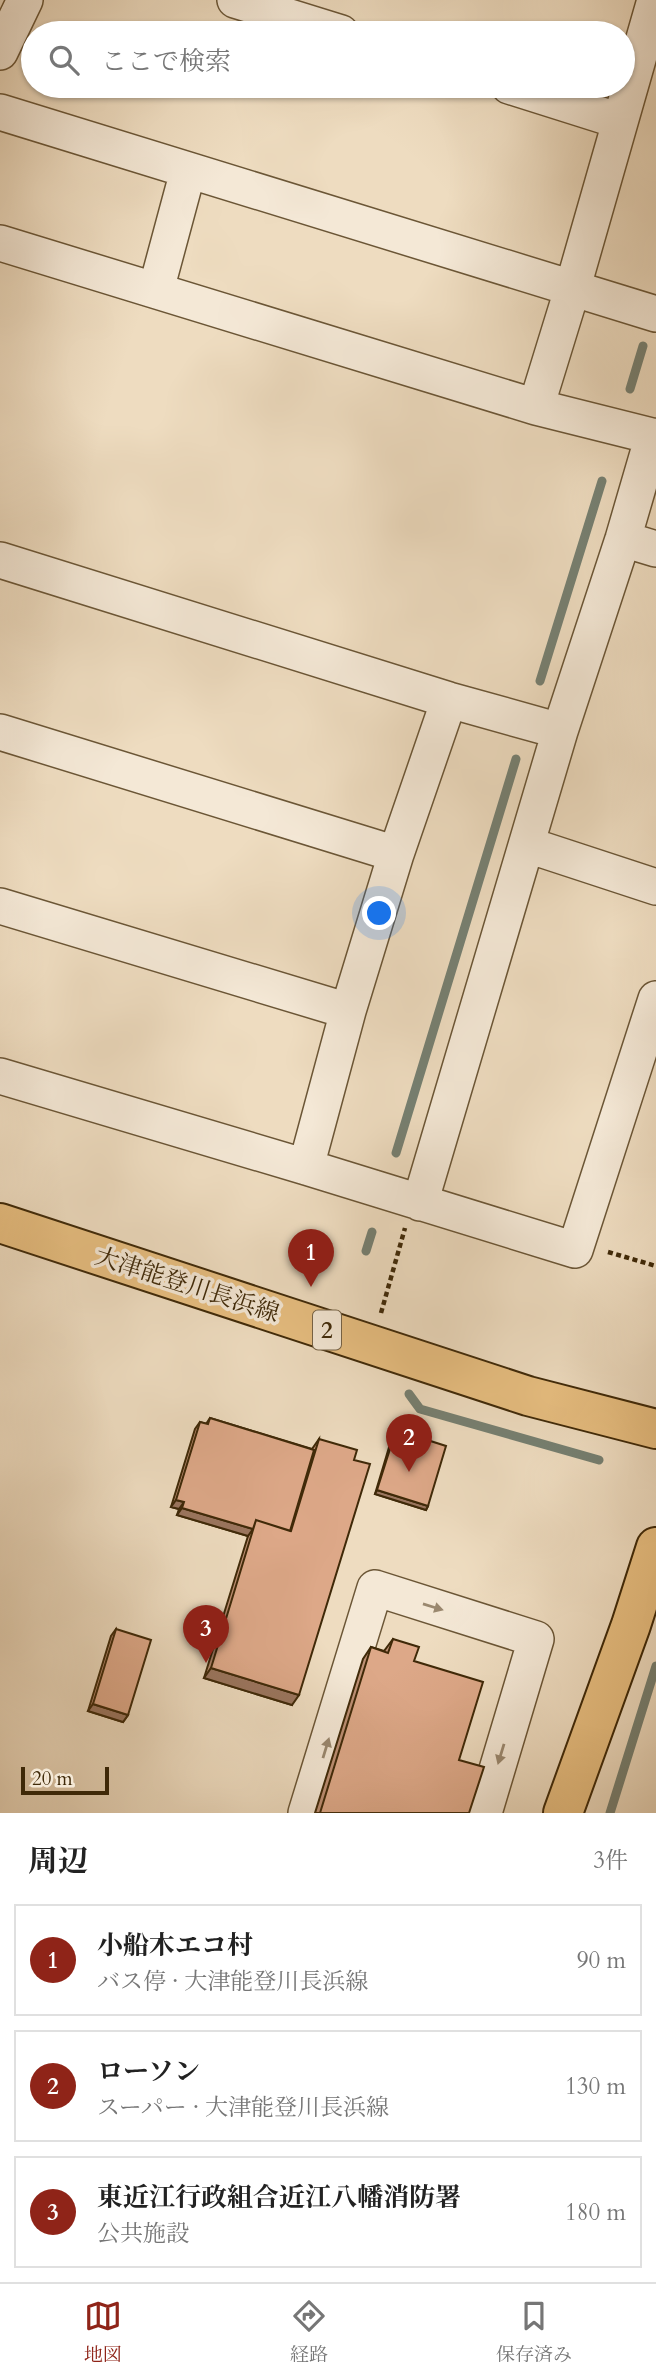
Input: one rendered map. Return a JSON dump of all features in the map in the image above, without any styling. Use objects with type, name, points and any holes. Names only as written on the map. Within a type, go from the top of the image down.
[{"type":"main road","name":"大津能登川長浜線","points":[[0,1223],[528,1396],[656,1429]]},
{"type":"main road","points":[[563,1813],[631,1625],[656,1547]]},
{"type":"street","points":[[0,52],[26,0]]},
{"type":"street","points":[[235,0],[302,21]]},
{"type":"street","points":[[635,69],[655,0]]},
{"type":"street","points":[[547,98],[620,121]]},
{"type":"street","points":[[536,407],[627,98]]},
{"type":"street","points":[[0,112],[656,314]]},
{"type":"street","points":[[156,290],[188,171]]},
{"type":"street","points":[[0,243],[536,407],[654,437],[560,731],[528,845],[416,1202]]},
{"type":"street","points":[[623,538],[656,549]]},
{"type":"street","points":[[0,559],[449,700],[560,731]]},
{"type":"street","points":[[306,1167],[348,1011],[396,854],[449,700]]},
{"type":"street","points":[[0,732],[396,854]]},
{"type":"street","points":[[528,845],[656,887]]},
{"type":"street","points":[[0,906],[348,1011]]},
{"type":"street","points":[[0,1076],[575,1250],[656,999]]},
{"type":"street","points":[[306,1813],[375,1588],[536,1639],[484,1813]]},
{"type":"path","points":[[381,1313],[416,1202]]},
{"type":"path","points":[[577,1242],[656,1266]]},
{"type":"building","points":[[210,1418],[314,1450],[290,1531],[256,1520],[253,1529],[182,1508],[184,1502],[176,1500],[200,1422],[208,1424]]},
{"type":"building","points":[[396,1430],[446,1446],[428,1506],[377,1490]]},
{"type":"building","points":[[319,1439],[357,1450],[354,1460],[370,1464],[299,1695],[211,1668],[256,1520],[291,1531]]},
{"type":"building","points":[[116,1629],[151,1640],[128,1715],[93,1704]]},
{"type":"building","points":[[393,1639],[419,1647],[414,1661],[483,1682],[459,1760],[484,1767],[469,1813],[320,1813],[371,1647],[388,1653]]},
{"type":"waterway","points":[[630,389],[643,346]]},
{"type":"waterway","points":[[540,681],[602,481]]},
{"type":"waterway","points":[[396,1153],[516,759]]},
{"type":"waterway","points":[[366,1251],[372,1232]]},
{"type":"waterway","points":[[409,1394],[420,1409],[599,1460]]},
{"type":"waterway","points":[[610,1813],[656,1666]]},
{"type":"place","name":"小船木エコ村","points":[[311,1287]]},
{"type":"place","name":"ローソン","points":[[409,1472]]},
{"type":"place","name":"東近江行政組合近江八幡消防署","points":[[206,1663]]}]
